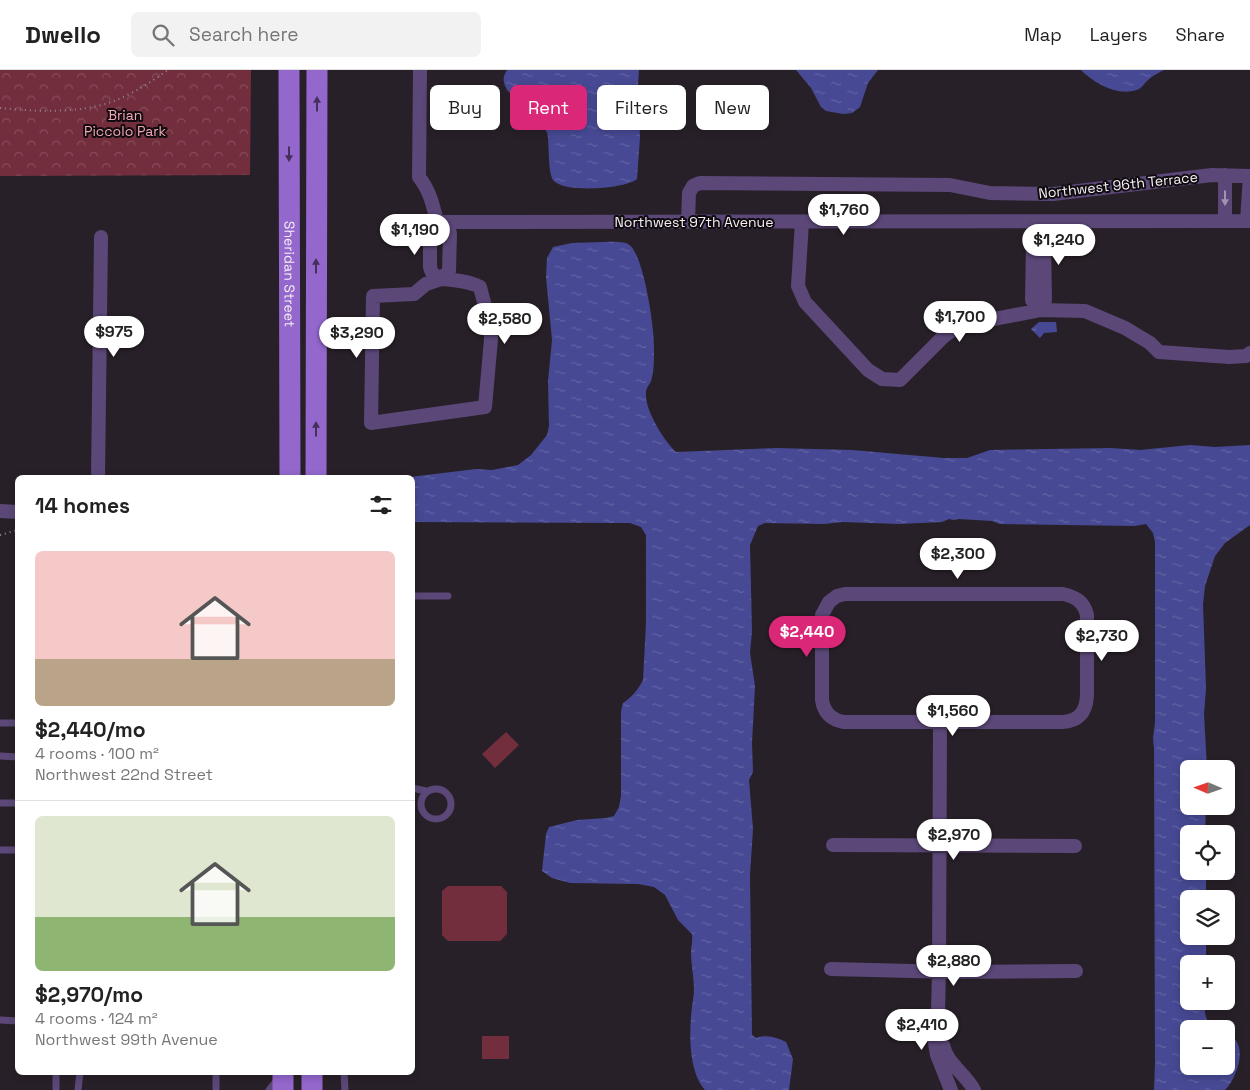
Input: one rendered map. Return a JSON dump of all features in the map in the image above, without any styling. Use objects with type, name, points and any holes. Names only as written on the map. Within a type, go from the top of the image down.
[{"type":"main road","points":[[284,70],[289,120]]},
{"type":"main road","name":"Sheridan Street","points":[[290,70],[290,475]]},
{"type":"main road","name":"Sheridan Street","points":[[316,475],[317,70]]},
{"type":"main road","points":[[283,1075],[283,1090]]},
{"type":"main road","points":[[312,1075],[312,1090]]},
{"type":"street","points":[[420,70],[419,177],[431,197],[437,222],[450,233],[449,271],[441,279],[426,284],[414,294],[372,296],[371,424],[485,407],[491,329],[480,287],[462,281],[441,279],[432,273],[430,267],[430,236],[437,222]]},
{"type":"street","name":"Northwest 96th Terrace","points":[[688,221],[689,193],[693,186],[700,183],[950,185],[990,193],[1029,195],[1053,194],[1212,175],[1238,174],[1250,176]]},
{"type":"street","points":[[1225,176],[1225,221]]},
{"type":"street","points":[[1249,221],[1250,176]]},
{"type":"street","name":"Northwest 97th Avenue","points":[[437,222],[1249,221]]},
{"type":"street","points":[[802,222],[798,286],[805,302],[868,370],[882,379],[900,380],[944,336],[956,328],[1041,310],[1084,311],[1125,328],[1159,352],[1229,357],[1246,356],[1250,353]]},
{"type":"street","points":[[1037,222],[1033,243],[1032,300],[1041,310]]},
{"type":"street","points":[[98,475],[101,237]]},
{"type":"street","points":[[0,511],[15,512]]},
{"type":"street","points":[[845,594],[1064,594],[1075,598],[1083,605],[1088,620],[1088,696],[1085,708],[1080,716],[1074,720],[1062,722],[940,723],[844,722],[835,720],[828,714],[822,700],[821,620],[823,611],[829,602],[845,594]]},
{"type":"street","points":[[940,723],[939,972],[935,1043],[937,1055],[950,1090]]},
{"type":"street","points":[[833,846],[1075,846]]},
{"type":"street","points":[[831,969],[939,972],[1076,971]]},
{"type":"street","points":[[938,1012],[942,1019],[944,1052],[974,1090]]},
{"type":"lane","points":[[415,596],[448,596]]},
{"type":"lane","points":[[0,723],[15,723]]},
{"type":"lane","points":[[0,756],[15,757]]},
{"type":"lane","points":[[433,788],[443,790],[449,796],[451,808],[444,818],[434,820],[428,818],[421,810],[421,798],[426,791],[433,788]]},
{"type":"lane","points":[[415,789],[426,791]]},
{"type":"lane","points":[[0,803],[15,803]]},
{"type":"lane","points":[[415,809],[421,810]]},
{"type":"lane","points":[[0,850],[15,850]]},
{"type":"lane","points":[[0,1020],[15,1021]]},
{"type":"lane","points":[[56,1075],[56,1090]]},
{"type":"lane","points":[[78,1090],[80,1075]]},
{"type":"lane","points":[[216,1075],[216,1090]]},
{"type":"lane","points":[[270,1090],[281,1075]]},
{"type":"lane","points":[[344,1075],[345,1090]]},
{"type":"path","points":[[0,108],[53,110],[94,106],[107,103],[137,90],[168,70]]},
{"type":"path","points":[[0,535],[15,531]]},
{"type":"green space","name":"Brian Piccolo Park","points":[[0,70],[251,70],[250,175],[0,176]]},
{"type":"green space","points":[[506,732],[519,745],[495,768],[482,754]]},
{"type":"green space","points":[[448,886],[501,886],[507,892],[507,934],[500,941],[448,941],[442,935],[442,891]]},
{"type":"green space","points":[[482,1036],[509,1036],[509,1059],[482,1059]]},
{"type":"water","points":[[507,70],[639,70],[638,85],[597,85],[597,130],[640,130],[637,179],[621,185],[595,188],[570,187],[560,185],[554,181],[550,172],[548,137],[545,130],[587,130],[587,85],[510,85],[510,93],[505,85],[504,75]]},
{"type":"water","points":[[796,70],[878,70],[868,83],[860,107],[852,113],[843,114],[826,111],[821,107],[811,88]]},
{"type":"water","points":[[1081,70],[1164,70],[1139,89],[1123,92],[1107,88]]},
{"type":"water","points":[[619,242],[628,244],[634,250],[644,276],[654,341],[653,370],[651,381],[646,391],[646,399],[651,416],[676,452],[776,448],[852,450],[944,458],[967,458],[990,450],[1111,448],[1140,450],[1190,445],[1215,447],[1250,445],[1250,525],[1225,543],[1215,556],[1205,586],[1203,604],[1207,760],[1180,760],[1180,815],[1206,815],[1205,825],[1180,825],[1180,880],[1206,880],[1206,890],[1180,890],[1180,945],[1206,945],[1206,955],[1180,955],[1180,1010],[1205,1010],[1207,1020],[1180,1020],[1180,1075],[1234,1075],[1225,1090],[1154,1090],[1153,738],[1155,723],[1155,542],[1153,533],[1146,524],[1135,526],[1000,524],[992,521],[949,519],[942,522],[899,524],[842,522],[824,524],[765,523],[758,526],[750,545],[752,631],[750,653],[755,686],[752,743],[753,772],[749,780],[753,829],[750,875],[752,1035],[756,1038],[764,1036],[786,1042],[793,1059],[789,1090],[705,1090],[695,1071],[691,1047],[690,1034],[694,994],[691,953],[692,934],[678,920],[665,895],[654,887],[638,884],[570,883],[552,878],[542,871],[546,834],[549,827],[577,820],[614,816],[619,807],[621,796],[621,711],[623,703],[634,693],[643,680],[646,623],[646,535],[641,527],[630,523],[415,522],[415,476],[476,469],[492,470],[518,465],[531,455],[547,435],[549,426],[548,381],[552,340],[546,277],[547,258],[553,247],[572,243]]},
{"type":"water","points":[[1039,322],[1056,322],[1057,332],[1044,333],[1040,338],[1031,329]]},
{"type":"water","points":[[1235,1040],[1240,1051],[1235,1073]]}]
